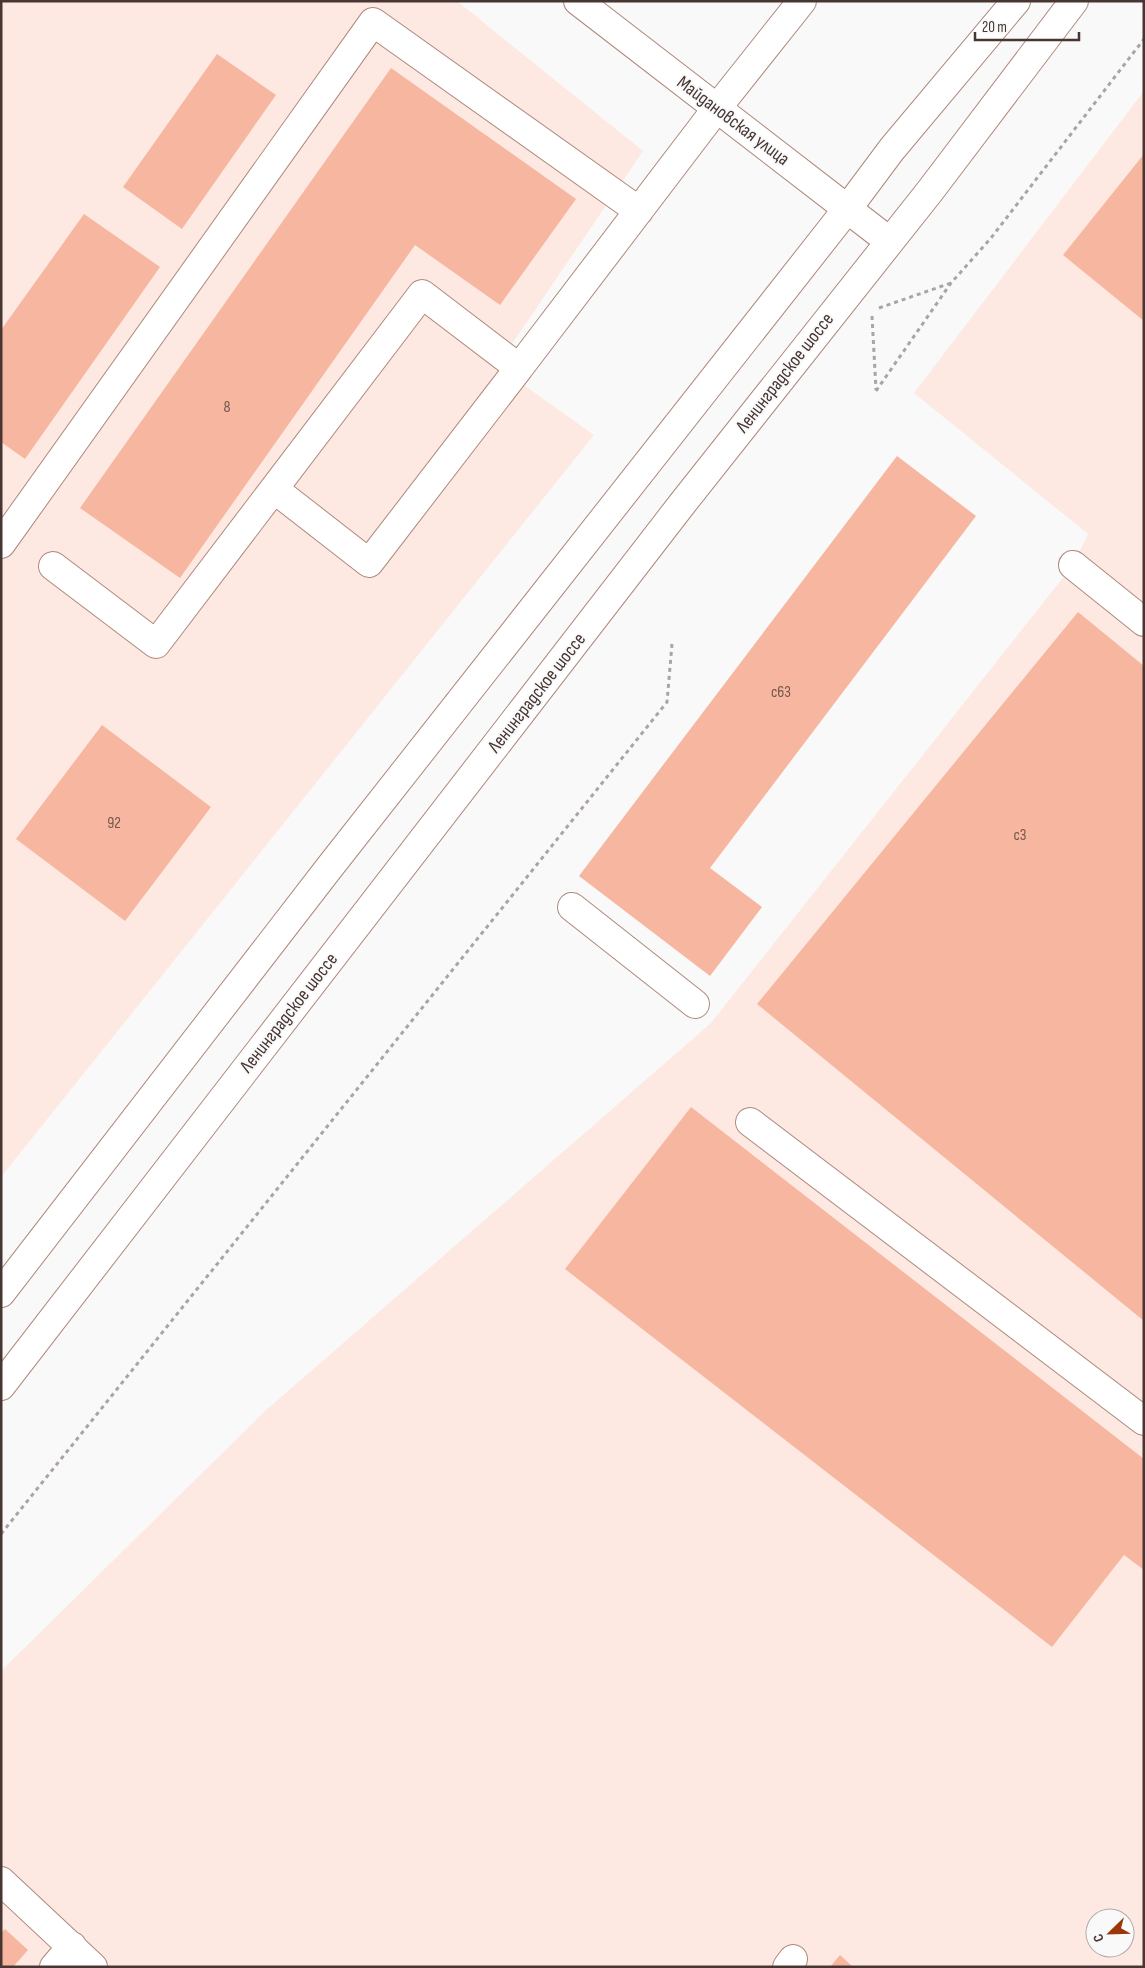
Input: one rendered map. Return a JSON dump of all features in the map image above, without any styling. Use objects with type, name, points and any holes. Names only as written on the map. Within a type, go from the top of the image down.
[{"type":"main road","name":"Майдановская улица","points":[[578,1],[848,208],[888,241]]},
{"type":"main road","points":[[274,489],[369,563],[717,108],[802,1]]},
{"type":"main road","points":[[1,1293],[323,876],[848,208],[892,149],[1016,1]]},
{"type":"main road","name":"Ленинградское шоссе","points":[[1,1386],[682,504],[1074,1]]},
{"type":"main road","points":[[1,544],[373,22],[638,211]]},
{"type":"main road","points":[[53,566],[156,644],[422,294],[520,368]]},
{"type":"main road","points":[[1074,565],[1144,622]]},
{"type":"main road","points":[[572,907],[694,1004]]},
{"type":"main road","points":[[750,1122],[1144,1421]]},
{"type":"main road","points":[[1,1881],[93,1967]]},
{"type":"main road","points":[[54,1967],[72,1946]]},
{"type":"path","points":[[951,283],[872,310],[876,391],[951,283],[991,238],[1144,39]]},
{"type":"path","points":[[1,1534],[667,702],[672,644]]},
{"type":"shaded area","points":[[1,1],[457,1],[643,151],[497,366],[594,435],[1,1177]]},
{"type":"shaded area","points":[[1144,91],[1144,1967],[1,1967],[1,1671],[264,1412],[711,1023],[1073,565],[1088,534],[914,393]]},
{"type":"building","points":[[217,54],[276,95],[182,229],[123,187]]},
{"type":"building","points":[[391,68],[576,199],[500,305],[415,245],[180,578],[80,508]]},
{"type":"building","points":[[1144,154],[1144,321],[1063,255]]},
{"type":"building","points":[[84,214],[160,267],[25,459],[1,442],[1,330]]},
{"type":"building","points":[[897,456],[976,516],[710,868],[762,907],[710,976],[579,876]]},
{"type":"building","points":[[1078,612],[1144,666],[1144,1321],[757,1004]]},
{"type":"building","points":[[102,725],[211,807],[125,921],[16,839]]},
{"type":"building","points":[[691,1107],[1144,1459],[1144,1570],[1124,1555],[1052,1647],[565,1269]]},
{"type":"building","points":[[5,1929],[28,1950],[13,1967],[1,1967],[1,1933]]},
{"type":"building","points":[[840,1955],[853,1967],[830,1967]]}]
